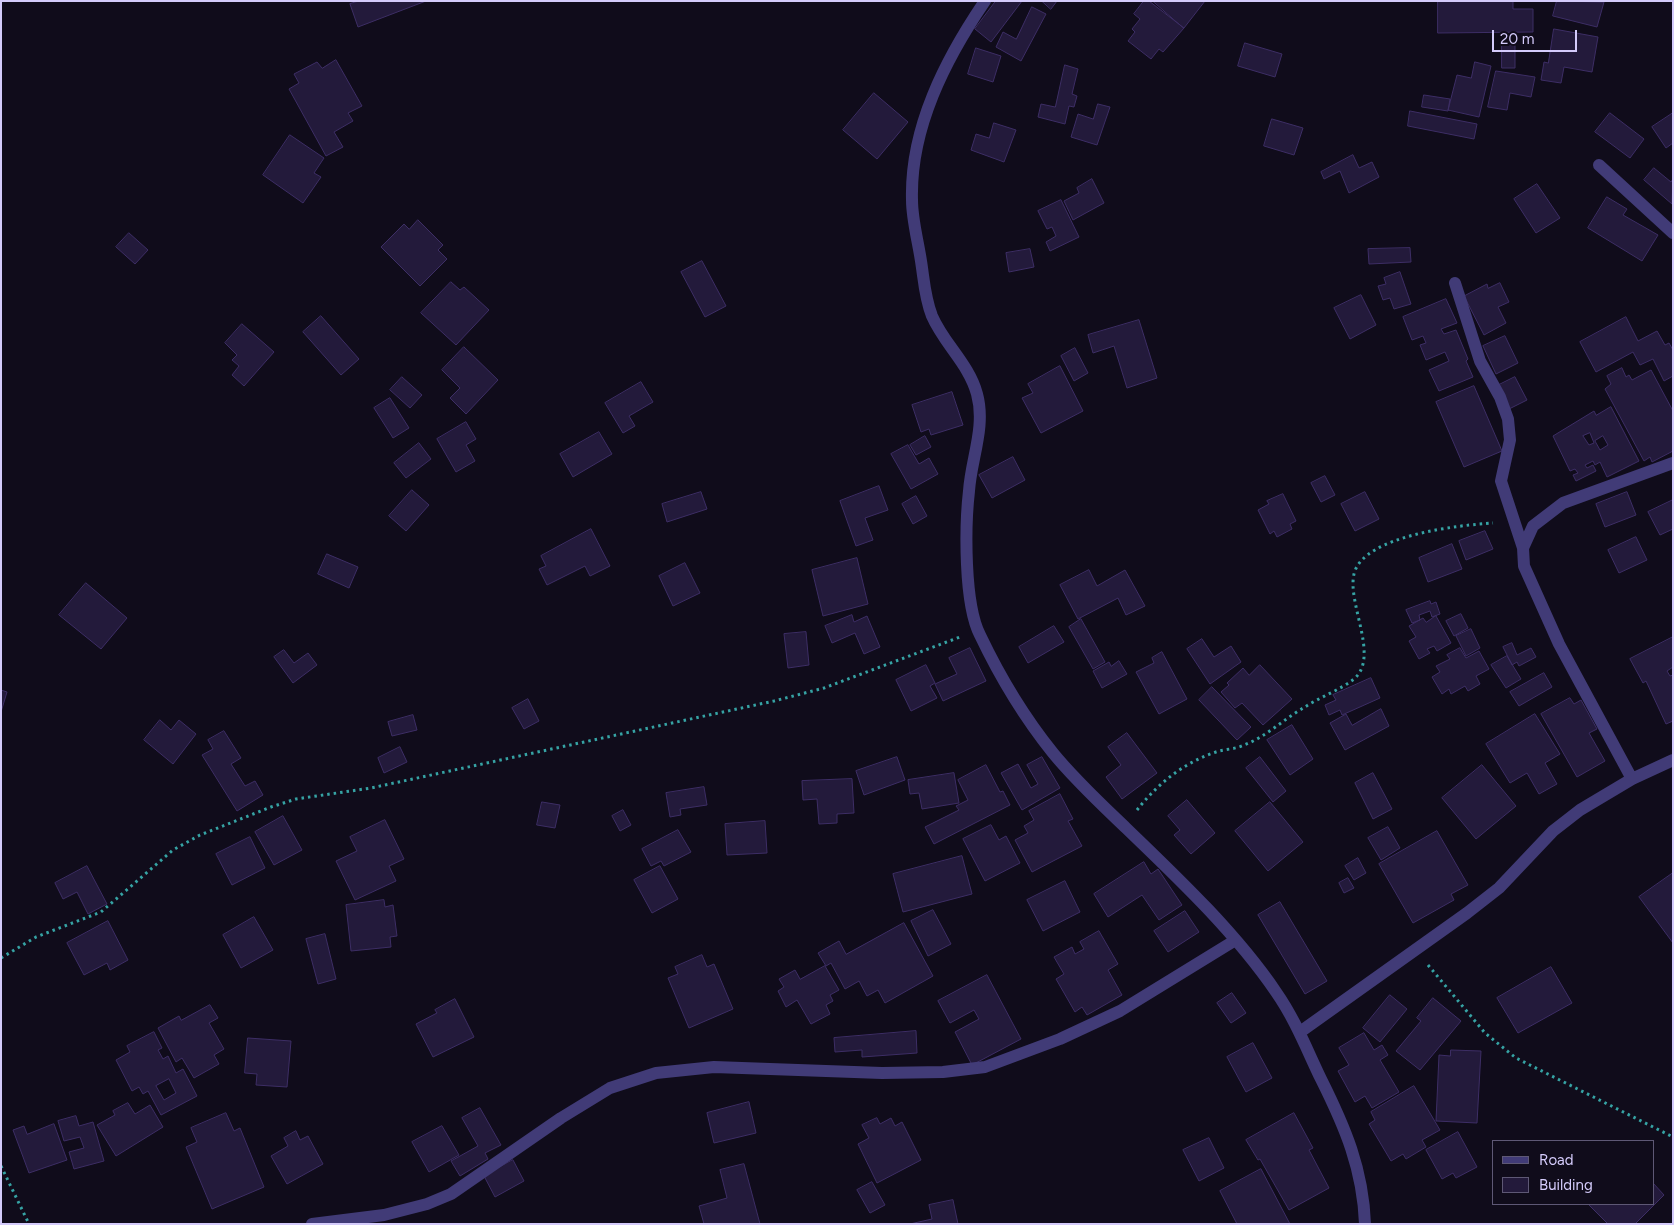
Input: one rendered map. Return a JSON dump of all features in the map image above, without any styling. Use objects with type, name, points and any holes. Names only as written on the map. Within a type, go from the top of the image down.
[{"type":"street","points":[[985,1],[947,64],[919,131],[912,168],[912,204],[925,296],[934,321],[967,368],[978,396],[980,431],[969,489],[967,572],[977,630],[1014,699],[1053,753],[1179,880],[1234,941],[1278,994],[1300,1032],[1353,1149],[1364,1202],[1365,1224]]},
{"type":"street","points":[[1599,165],[1673,233]]},
{"type":"street","points":[[1455,283],[1480,361],[1500,396],[1508,419],[1510,440],[1501,481],[1523,548],[1524,566],[1559,644],[1632,779]]},
{"type":"street","points":[[1523,548],[1533,526],[1563,503],[1673,464]]},
{"type":"street","points":[[1300,1032],[1467,913],[1498,888],[1553,831],[1580,810],[1632,779],[1673,760]]},
{"type":"street","points":[[312,1224],[384,1215],[427,1204],[451,1194],[561,1118],[610,1088],[656,1073],[714,1066],[882,1073],[943,1072],[985,1067],[1060,1039],[1120,1010],[1234,941]]},
{"type":"path","points":[[1125,826],[1158,786],[1187,765],[1220,750],[1245,745],[1303,707],[1352,680],[1361,672],[1365,663],[1364,648],[1358,620],[1354,574],[1360,561],[1374,550],[1397,540],[1462,524],[1514,523]]},
{"type":"path","points":[[1,958],[36,937],[101,912],[173,850],[200,836],[271,807],[296,799],[372,788],[774,701],[824,688],[977,630]]},
{"type":"path","points":[[1415,949],[1484,1033],[1516,1058],[1673,1137]]},
{"type":"path","points":[[1,1166],[29,1224]]},
{"type":"building","points":[[359,1],[426,1],[358,27],[350,4]]},
{"type":"building","points":[[996,1],[1022,1],[991,42],[975,29]]},
{"type":"building","points":[[1042,1],[1057,1],[1051,9]]},
{"type":"building","points":[[1144,1],[1149,1],[1184,28],[1163,52],[1159,49],[1151,59],[1128,41],[1135,32],[1132,29],[1140,19],[1134,14]]},
{"type":"building","points":[[1153,1],[1205,1],[1184,28]]},
{"type":"building","points":[[1438,1],[1513,1],[1513,9],[1533,9],[1533,32],[1438,33]]},
{"type":"building","points":[[1557,1],[1604,2],[1597,27],[1553,16]]},
{"type":"building","points":[[1032,7],[1046,14],[1021,61],[996,47],[1003,32],[1016,39]]},
{"type":"building","points":[[1554,29],[1598,37],[1592,72],[1564,67],[1561,83],[1541,80],[1544,62],[1548,63]]},
{"type":"building","points":[[1245,43],[1282,54],[1275,77],[1238,66]]},
{"type":"building","points":[[1502,45],[1515,45],[1515,68],[1502,68]]},
{"type":"building","points":[[976,48],[1001,56],[993,82],[968,74]]},
{"type":"building","points":[[336,60],[362,106],[348,113],[353,121],[334,132],[343,147],[326,156],[289,89],[299,83],[294,74],[317,62],[322,68]]},
{"type":"building","points":[[1475,62],[1491,66],[1479,117],[1448,110],[1457,75],[1471,78]]},
{"type":"building","points":[[1065,65],[1078,69],[1072,94],[1077,96],[1074,107],[1069,106],[1065,124],[1038,117],[1041,104],[1055,107]]},
{"type":"building","points":[[1496,71],[1535,77],[1531,97],[1510,93],[1507,110],[1488,107]]},
{"type":"building","points":[[874,93],[908,122],[877,159],[843,130]]},
{"type":"building","points":[[1424,95],[1450,99],[1448,111],[1422,107]]},
{"type":"building","points":[[1098,104],[1110,107],[1097,145],[1071,137],[1078,114],[1093,119]]},
{"type":"building","points":[[1410,111],[1477,124],[1474,139],[1408,126]]},
{"type":"building","points":[[1610,113],[1644,139],[1630,158],[1595,132]]},
{"type":"building","points":[[1673,113],[1673,143],[1666,148],[1652,127]]},
{"type":"building","points":[[1272,119],[1303,128],[1294,155],[1264,146]]},
{"type":"building","points":[[994,123],[1016,130],[1004,162],[971,150],[976,134],[989,138]]},
{"type":"building","points":[[290,135],[324,158],[314,173],[321,177],[303,203],[263,175]]},
{"type":"building","points":[[1353,155],[1359,168],[1372,162],[1379,177],[1349,193],[1340,171],[1324,179],[1321,172]]},
{"type":"building","points":[[1654,168],[1671,182],[1673,179],[1672,204],[1644,180]]},
{"type":"building","points":[[1092,179],[1104,203],[1073,220],[1064,201],[1079,193],[1077,188]]},
{"type":"building","points":[[1537,184],[1560,218],[1536,233],[1514,199]]},
{"type":"building","points":[[1607,197],[1627,209],[1623,215],[1658,235],[1642,261],[1588,228]]},
{"type":"building","points":[[1061,200],[1079,237],[1050,251],[1046,242],[1056,236],[1052,227],[1047,229],[1038,211]]},
{"type":"building","points":[[418,220],[443,245],[438,250],[447,259],[420,286],[381,247],[404,224],[409,229]]},
{"type":"building","points":[[129,233],[148,250],[135,264],[116,247]]},
{"type":"building","points":[[1410,248],[1411,262],[1369,264],[1368,249]]},
{"type":"building","points":[[1030,249],[1034,267],[1009,272],[1006,253]]},
{"type":"building","points":[[702,261],[726,306],[705,317],[681,272]]},
{"type":"building","points":[[1400,272],[1411,304],[1394,309],[1390,298],[1383,300],[1378,286],[1386,284],[1384,278]]},
{"type":"building","points":[[451,282],[460,290],[464,287],[489,310],[456,345],[421,313]]},
{"type":"building","points":[[1500,283],[1509,302],[1498,307],[1506,323],[1484,335],[1464,296],[1487,284],[1488,288]]},
{"type":"building","points":[[1361,295],[1376,325],[1350,339],[1334,308]]},
{"type":"building","points":[[1446,299],[1457,323],[1441,329],[1444,334],[1456,330],[1473,377],[1439,391],[1429,370],[1449,361],[1445,352],[1426,360],[1420,345],[1426,343],[1423,336],[1412,340],[1403,317]]},
{"type":"building","points":[[321,316],[359,359],[341,375],[303,332]]},
{"type":"building","points":[[1626,317],[1638,341],[1657,331],[1665,345],[1669,343],[1673,350],[1673,376],[1664,381],[1653,359],[1640,365],[1633,352],[1596,372],[1580,342]]},
{"type":"building","points":[[1139,320],[1157,378],[1127,388],[1114,346],[1093,353],[1088,335]]},
{"type":"building","points":[[242,324],[274,352],[244,386],[232,375],[239,366],[232,360],[237,355],[225,343]]},
{"type":"building","points":[[1505,336],[1518,363],[1496,374],[1483,346]]},
{"type":"building","points":[[464,347],[498,380],[466,414],[450,398],[460,388],[442,370]]},
{"type":"building","points":[[1075,348],[1088,373],[1074,381],[1061,356]]},
{"type":"building","points":[[1060,366],[1083,411],[1041,433],[1022,398],[1033,393],[1028,384]]},
{"type":"building","points":[[1622,368],[1626,377],[1629,375],[1632,380],[1651,370],[1673,411],[1673,451],[1652,462],[1650,457],[1644,461],[1605,389],[1611,384],[1607,376]]},
{"type":"building","points":[[402,377],[422,395],[410,408],[390,390]]},
{"type":"building","points":[[1515,377],[1527,400],[1509,409],[1497,386]]},
{"type":"building","points":[[641,382],[653,402],[629,416],[635,426],[623,433],[605,403]]},
{"type":"building","points":[[1474,386],[1502,451],[1464,467],[1436,402]]},
{"type":"building","points":[[952,392],[963,425],[931,435],[929,429],[921,432],[912,405]]},
{"type":"building","points":[[390,398],[409,428],[393,438],[374,408]]},
{"type":"building","points":[[1611,407],[1639,461],[1607,477],[1600,462],[1595,465],[1593,461],[1585,465],[1587,468],[1593,465],[1596,471],[1576,481],[1573,475],[1578,473],[1575,469],[1570,471],[1553,436],[1594,411],[1596,415]],"holes":[[[1590,433],[1594,443],[1589,445],[1583,436]],[[1603,436],[1608,445],[1600,450],[1595,441]]]},
{"type":"building","points":[[466,422],[476,439],[466,445],[475,461],[456,472],[437,439]]},
{"type":"building","points":[[599,432],[612,454],[573,477],[560,454]]},
{"type":"building","points":[[925,436],[931,447],[916,455],[910,445]]},
{"type":"building","points":[[419,443],[431,459],[406,478],[394,463]]},
{"type":"building","points":[[908,445],[919,464],[929,458],[938,474],[911,489],[891,454]]},
{"type":"building","points":[[1013,457],[1025,480],[992,498],[979,475]]},
{"type":"building","points":[[1325,476],[1335,495],[1321,502],[1311,483]]},
{"type":"building","points":[[879,486],[888,510],[865,518],[873,540],[856,546],[840,501]]},
{"type":"building","points":[[412,490],[429,505],[406,531],[389,516]]},
{"type":"building","points":[[701,492],[707,509],[667,522],[662,504]]},
{"type":"building","points":[[1365,492],[1379,519],[1355,531],[1341,504]]},
{"type":"building","points":[[1627,492],[1636,515],[1605,527],[1596,504]]},
{"type":"building","points":[[1283,494],[1296,521],[1290,524],[1292,529],[1277,537],[1274,531],[1270,534],[1258,510],[1269,504],[1267,501]]},
{"type":"building","points":[[916,496],[927,516],[913,524],[902,504]]},
{"type":"building","points":[[1673,500],[1673,529],[1660,535],[1648,512]]},
{"type":"building","points":[[591,529],[610,566],[590,576],[585,566],[547,585],[539,569],[546,566],[541,556]]},
{"type":"building","points":[[1485,531],[1493,549],[1466,560],[1459,541]]},
{"type":"building","points":[[1636,537],[1647,560],[1619,573],[1608,550]]},
{"type":"building","points":[[1452,544],[1462,569],[1428,582],[1419,558]]},
{"type":"building","points":[[327,554],[358,567],[349,588],[318,574]]},
{"type":"building","points":[[857,558],[868,604],[823,616],[812,570]]},
{"type":"building","points":[[685,563],[700,593],[673,606],[659,576]]},
{"type":"building","points":[[1089,570],[1097,586],[1125,570],[1145,606],[1126,615],[1118,598],[1078,619],[1060,585]]},
{"type":"building","points":[[86,583],[127,618],[101,649],[59,615]]},
{"type":"building","points":[[1430,601],[1431,604],[1436,602],[1440,614],[1432,617],[1430,611],[1419,615],[1420,620],[1412,623],[1406,610]]},
{"type":"building","points":[[1461,614],[1468,628],[1454,636],[1446,621]]},
{"type":"building","points":[[852,615],[854,622],[867,616],[880,647],[864,654],[855,633],[832,643],[825,626]]},
{"type":"building","points":[[1436,616],[1451,643],[1437,651],[1434,646],[1427,649],[1430,653],[1419,659],[1409,641],[1416,637],[1409,626],[1423,618],[1426,622]]},
{"type":"building","points":[[1081,619],[1105,662],[1093,669],[1069,627]]},
{"type":"building","points":[[1054,626],[1064,642],[1028,663],[1019,647]]},
{"type":"building","points":[[1471,629],[1480,648],[1466,656],[1456,636]]},
{"type":"building","points":[[806,632],[809,665],[788,668],[784,634]]},
{"type":"building","points":[[1673,637],[1673,667],[1667,671],[1670,676],[1673,675],[1673,721],[1666,724],[1646,681],[1643,683],[1630,659]]},
{"type":"building","points":[[1202,639],[1214,657],[1231,646],[1241,662],[1210,684],[1187,649]]},
{"type":"building","points":[[1512,643],[1517,655],[1531,648],[1536,657],[1519,666],[1517,662],[1512,665],[1503,647]]},
{"type":"building","points":[[970,648],[986,681],[943,701],[935,684],[957,674],[949,658]]},
{"type":"building","points":[[1460,648],[1466,658],[1479,651],[1489,669],[1476,676],[1480,684],[1468,691],[1465,686],[1451,694],[1449,689],[1442,694],[1432,677],[1440,672],[1436,666],[1450,659],[1447,655]]},
{"type":"building","points":[[284,650],[294,663],[308,653],[317,665],[293,683],[274,657]]},
{"type":"building","points":[[1162,652],[1187,699],[1159,714],[1136,672],[1154,663],[1152,658]]},
{"type":"building","points":[[1507,656],[1521,679],[1506,688],[1491,665]]},
{"type":"building","points":[[1119,661],[1127,674],[1102,688],[1093,671],[1109,662],[1111,666]]},
{"type":"building","points":[[926,665],[935,683],[930,686],[937,698],[911,711],[896,680]]},
{"type":"building","points":[[1260,665],[1292,699],[1263,725],[1242,703],[1235,708],[1221,692],[1229,685],[1227,683],[1243,668],[1249,675]]},
{"type":"building","points":[[1544,673],[1552,687],[1519,706],[1510,692]]},
{"type":"building","points":[[1371,678],[1380,698],[1342,715],[1340,710],[1329,715],[1325,705],[1336,700],[1333,695]]},
{"type":"building","points":[[1212,687],[1251,727],[1237,740],[1199,700]]},
{"type":"building","points":[[1,690],[7,692],[1,712]]},
{"type":"building","points":[[1570,698],[1574,704],[1581,700],[1597,729],[1589,733],[1605,761],[1577,777],[1541,714]]},
{"type":"building","points":[[528,699],[539,721],[524,729],[512,708]]},
{"type":"building","points":[[1381,709],[1389,726],[1345,750],[1330,723],[1346,714],[1352,725]]},
{"type":"building","points":[[1535,714],[1560,754],[1545,763],[1557,784],[1539,794],[1527,773],[1510,783],[1486,744]]},
{"type":"building","points":[[413,715],[417,730],[392,736],[388,722]]},
{"type":"building","points":[[160,720],[171,730],[179,720],[196,734],[173,764],[144,740]]},
{"type":"building","points":[[1292,725],[1313,759],[1290,775],[1267,740]]},
{"type":"building","points":[[224,731],[241,758],[231,764],[245,786],[255,781],[263,795],[237,811],[202,755],[213,749],[208,740]]},
{"type":"building","points":[[1127,733],[1157,773],[1122,799],[1106,777],[1121,765],[1108,747]]},
{"type":"building","points":[[400,747],[407,762],[384,773],[378,758]]},
{"type":"building","points":[[897,757],[905,780],[864,795],[856,771]]},
{"type":"building","points":[[1042,757],[1060,788],[1022,810],[1001,773],[1018,764],[1031,788],[1038,784],[1027,765]]},
{"type":"building","points":[[1260,757],[1286,791],[1273,802],[1246,768]]},
{"type":"building","points":[[986,765],[1000,792],[1003,791],[1010,805],[934,844],[925,827],[959,810],[956,806],[968,800],[958,780]]},
{"type":"building","points":[[1482,765],[1516,806],[1476,839],[1442,798]]},
{"type":"building","points":[[954,773],[959,803],[922,809],[919,793],[910,794],[908,780]]},
{"type":"building","points":[[1373,773],[1392,809],[1373,819],[1355,783]]},
{"type":"building","points":[[852,779],[854,813],[837,814],[837,823],[819,824],[817,799],[803,800],[802,781]]},
{"type":"building","points":[[704,787],[707,805],[680,809],[681,815],[670,817],[666,793]]},
{"type":"building","points":[[1060,794],[1073,819],[1068,821],[1082,846],[1032,872],[1015,840],[1028,833],[1024,826],[1034,820],[1029,811]]},
{"type":"building","points":[[1187,800],[1215,833],[1191,854],[1174,835],[1180,830],[1168,816]]},
{"type":"building","points":[[542,802],[560,805],[555,828],[537,825]]},
{"type":"building","points":[[1270,802],[1303,842],[1268,871],[1235,831]]},
{"type":"building","points":[[623,810],[631,825],[620,831],[612,816]]},
{"type":"building","points":[[283,816],[302,850],[274,865],[255,832]]},
{"type":"building","points":[[385,820],[404,859],[389,866],[396,881],[355,900],[336,861],[357,851],[350,837]]},
{"type":"building","points":[[765,821],[767,853],[727,855],[725,824]]},
{"type":"building","points":[[991,825],[999,840],[1006,836],[1020,863],[985,881],[963,839]]},
{"type":"building","points":[[1388,827],[1400,848],[1381,860],[1368,838]]},
{"type":"building","points":[[678,830],[691,852],[664,866],[661,861],[651,866],[642,849]]},
{"type":"building","points":[[1437,831],[1468,885],[1451,894],[1454,900],[1413,923],[1379,864]]},
{"type":"building","points":[[250,837],[265,868],[232,885],[216,854]]},
{"type":"building","points":[[962,856],[972,894],[903,912],[893,874]]},
{"type":"building","points":[[1358,858],[1366,873],[1354,880],[1345,866]]},
{"type":"building","points":[[1144,862],[1151,874],[1158,869],[1182,905],[1159,920],[1142,895],[1108,917],[1094,894]]},
{"type":"building","points":[[87,866],[107,904],[88,914],[77,892],[63,899],[55,883]]},
{"type":"building","points":[[660,866],[678,899],[652,913],[634,880]]},
{"type":"building","points":[[1673,873],[1673,943],[1639,897]]},
{"type":"building","points":[[1348,878],[1354,888],[1344,893],[1339,883]]},
{"type":"building","points":[[1065,881],[1080,912],[1043,931],[1027,900]]},
{"type":"building","points":[[384,900],[385,907],[393,905],[397,936],[390,937],[391,947],[351,951],[346,905]]},
{"type":"building","points":[[1280,902],[1327,981],[1305,994],[1258,915]]},
{"type":"building","points":[[933,910],[951,944],[928,956],[911,921]]},
{"type":"building","points":[[1185,911],[1199,932],[1168,952],[1154,931]]},
{"type":"building","points":[[254,917],[273,950],[241,968],[223,935]]},
{"type":"building","points":[[108,921],[128,960],[110,970],[107,963],[84,975],[67,943]]},
{"type":"building","points":[[904,923],[933,976],[885,1003],[878,990],[867,996],[859,981],[845,989],[831,963],[826,966],[818,953],[839,941],[846,954]]},
{"type":"building","points":[[1099,931],[1118,964],[1108,970],[1122,995],[1087,1015],[1082,1007],[1075,1012],[1056,979],[1064,974],[1054,957],[1072,947],[1075,954],[1084,949],[1080,942]]},
{"type":"building","points":[[325,934],[336,979],[318,984],[306,939]]},
{"type":"building","points":[[702,955],[707,967],[714,964],[733,1009],[689,1028],[668,978],[678,974],[675,967]]},
{"type":"building","points":[[825,966],[839,990],[830,995],[833,1001],[826,1005],[830,1014],[811,1024],[797,1000],[786,1007],[778,991],[784,987],[779,979],[795,970],[800,979]]},
{"type":"building","points":[[1551,967],[1572,1003],[1518,1033],[1497,998]]},
{"type":"building","points":[[987,975],[1021,1039],[972,1065],[955,1032],[979,1019],[974,1010],[950,1023],[938,1001]]},
{"type":"building","points":[[1232,993],[1246,1013],[1231,1023],[1217,1003]]},
{"type":"building","points":[[1390,995],[1407,1009],[1380,1042],[1363,1028]]},
{"type":"building","points":[[1433,998],[1461,1021],[1420,1070],[1396,1051],[1421,1021],[1417,1018]]},
{"type":"building","points":[[455,999],[474,1037],[433,1057],[416,1024],[437,1013],[435,1010]]},
{"type":"building","points":[[210,1005],[218,1018],[209,1023],[224,1049],[214,1055],[219,1064],[194,1078],[182,1058],[176,1062],[158,1028],[179,1016],[181,1020]]},
{"type":"building","points":[[916,1031],[917,1053],[862,1057],[862,1050],[835,1052],[834,1038]]},
{"type":"building","points":[[154,1032],[162,1048],[158,1050],[163,1059],[168,1056],[176,1073],[183,1069],[197,1096],[161,1115],[148,1091],[143,1094],[139,1087],[132,1091],[116,1060],[130,1052],[127,1046]],"holes":[[[169,1079],[176,1093],[164,1100],[156,1086]]]},
{"type":"building","points":[[1364,1033],[1374,1050],[1382,1045],[1388,1055],[1380,1060],[1399,1092],[1372,1108],[1365,1096],[1355,1102],[1338,1071],[1349,1065],[1339,1048]]},
{"type":"building","points":[[248,1038],[291,1041],[287,1087],[256,1085],[257,1074],[245,1073]]},
{"type":"building","points":[[1253,1043],[1272,1078],[1246,1092],[1227,1057]]},
{"type":"building","points":[[1451,1050],[1481,1051],[1477,1123],[1436,1121],[1439,1055],[1450,1056]]},
{"type":"building","points":[[1414,1086],[1440,1130],[1422,1140],[1426,1147],[1406,1159],[1403,1154],[1391,1161],[1369,1124],[1375,1120],[1371,1112]]},
{"type":"building","points":[[749,1102],[756,1133],[714,1143],[707,1113]]},
{"type":"building","points":[[128,1103],[135,1114],[150,1105],[163,1127],[116,1156],[97,1125],[115,1115],[113,1111]]},
{"type":"building","points":[[480,1108],[501,1145],[485,1153],[488,1159],[460,1176],[451,1161],[478,1146],[462,1118]]},
{"type":"building","points":[[226,1113],[234,1131],[240,1128],[264,1187],[212,1209],[186,1147],[197,1142],[191,1128]]},
{"type":"building","points":[[1294,1113],[1313,1148],[1309,1150],[1329,1188],[1289,1210],[1260,1159],[1258,1160],[1246,1140]]},
{"type":"building","points":[[76,1116],[79,1126],[93,1122],[104,1161],[74,1169],[69,1152],[84,1148],[80,1137],[64,1141],[58,1121]]},
{"type":"building","points":[[877,1118],[880,1124],[891,1118],[895,1126],[902,1122],[921,1160],[877,1183],[858,1144],[869,1138],[862,1125]]},
{"type":"building","points":[[54,1124],[67,1160],[29,1173],[13,1130],[24,1126],[27,1134]]},
{"type":"building","points":[[442,1126],[459,1155],[429,1172],[412,1142]]},
{"type":"building","points":[[296,1131],[300,1140],[308,1136],[323,1164],[287,1184],[271,1156],[288,1146],[284,1138]]},
{"type":"building","points":[[1458,1132],[1477,1167],[1456,1178],[1453,1173],[1442,1179],[1426,1150]]},
{"type":"building","points":[[1209,1138],[1224,1168],[1199,1181],[1183,1150]]},
{"type":"building","points":[[513,1160],[524,1181],[495,1197],[484,1176]]},
{"type":"building","points":[[744,1164],[760,1224],[704,1224],[699,1206],[727,1198],[720,1170]]},
{"type":"building","points":[[1261,1169],[1290,1224],[1237,1224],[1220,1191]]},
{"type":"building","points":[[872,1182],[885,1205],[870,1213],[857,1190]]},
{"type":"building","points":[[1654,1184],[1664,1195],[1654,1205]]},
{"type":"building","points":[[953,1200],[958,1224],[910,1224],[932,1219],[929,1205]]},
{"type":"building","points":[[1589,1205],[1654,1205],[1635,1224],[1608,1224]]}]
